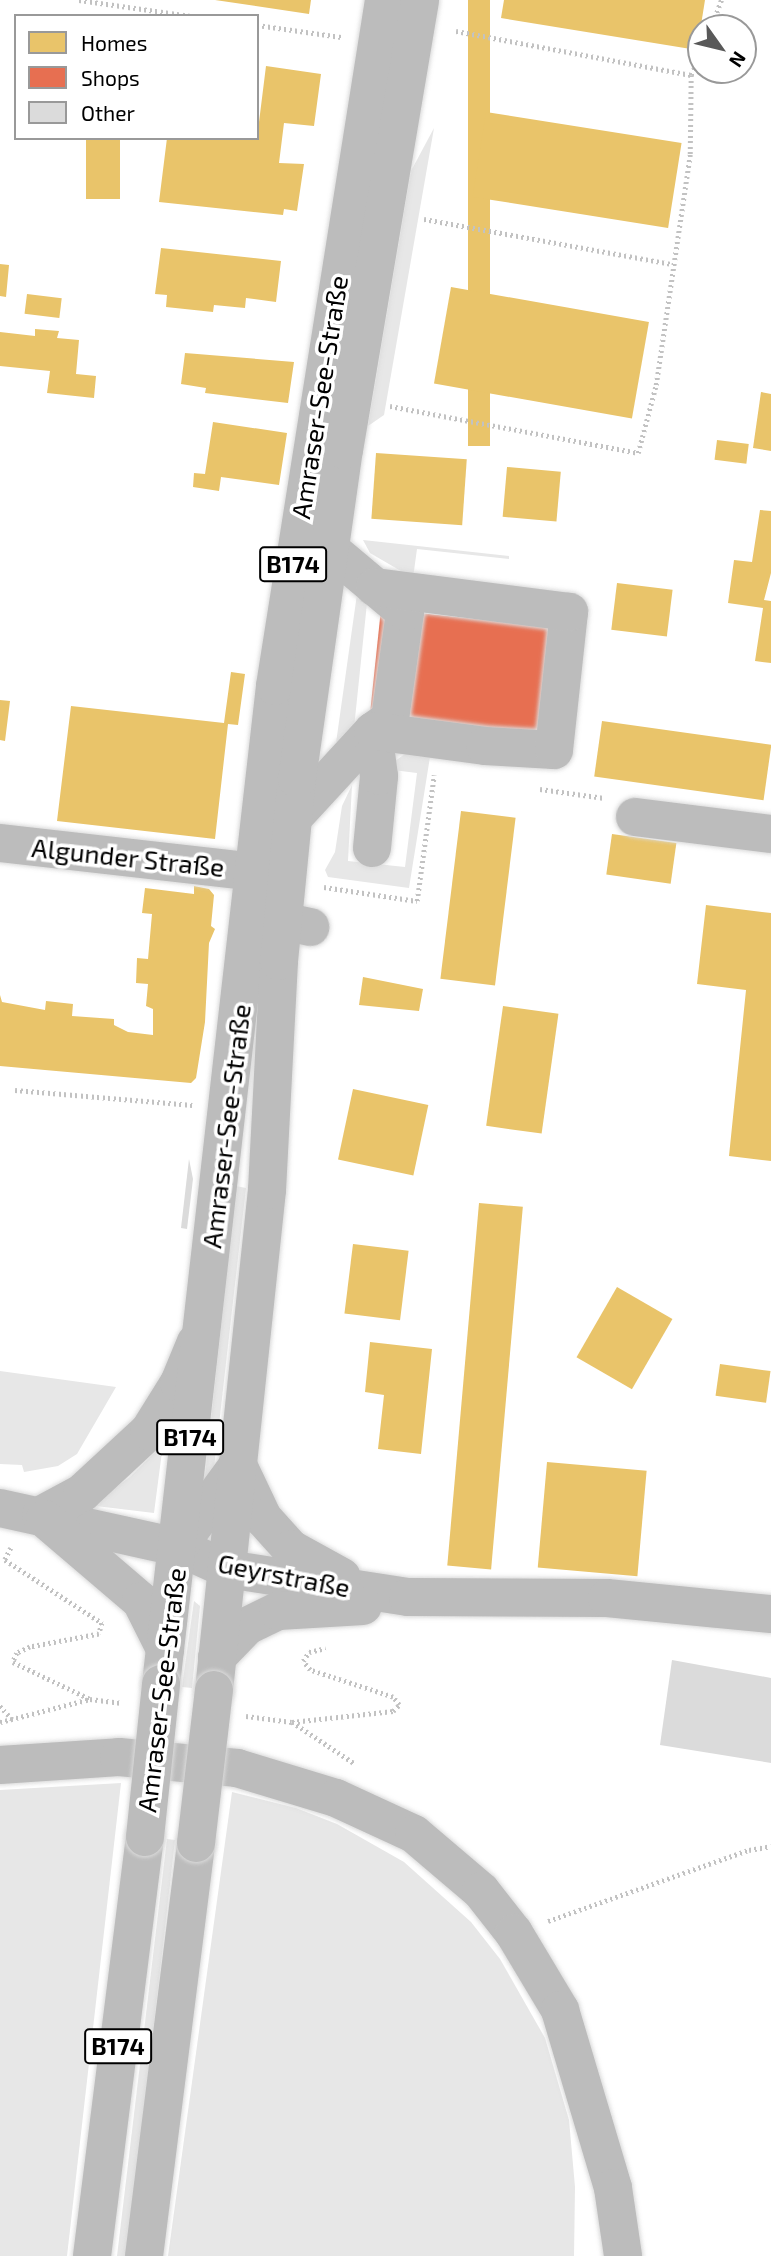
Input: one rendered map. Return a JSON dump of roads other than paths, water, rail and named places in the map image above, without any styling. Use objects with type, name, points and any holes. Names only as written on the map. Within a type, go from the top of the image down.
[{"type":"main road","name":"Amraser-See-Straße","points":[[92,2256],[145,1837],[203,1327],[270,876],[303,499],[384,0]]},
{"type":"main road","name":"Amraser-See-Straße","points":[[270,876],[293,818],[330,549],[420,0]]},
{"type":"main road","points":[[293,818],[373,731],[390,719],[405,612],[330,549]]},
{"type":"main road","points":[[373,731],[485,746],[554,750],[569,611],[466,591],[421,586],[375,587]]},
{"type":"main road","points":[[372,848],[379,776],[373,731]]},
{"type":"main road","points":[[635,817],[771,834]]},
{"type":"main road","name":"Algunder Straße","points":[[8,853],[270,876]]},
{"type":"main road","name":"Amraser-See-Straße","points":[[144,2256],[228,1569],[296,924],[270,876]]},
{"type":"main road","points":[[163,1666],[141,1601],[41,1515],[103,1477],[149,1431],[179,1383],[203,1327]]},
{"type":"main road","points":[[178,1547],[238,1465]]},
{"type":"main road","name":"Geyrstraße","points":[[238,1465],[263,1518],[291,1549],[331,1574],[408,1597]]},
{"type":"main road","name":"Geyrstraße","points":[[0,1508],[178,1547],[228,1569],[408,1597],[607,1598],[771,1614]]},
{"type":"main road","name":"Geyrstraße","points":[[215,1673],[247,1626],[278,1611],[351,1608],[408,1597]]},
{"type":"main road","points":[[0,1765],[119,1757],[266,1774],[335,1798],[414,1835],[481,1891],[514,1933],[561,2010],[613,2188],[622,2256]]},
{"type":"main road","points":[[599,2256],[613,2188]]}]
